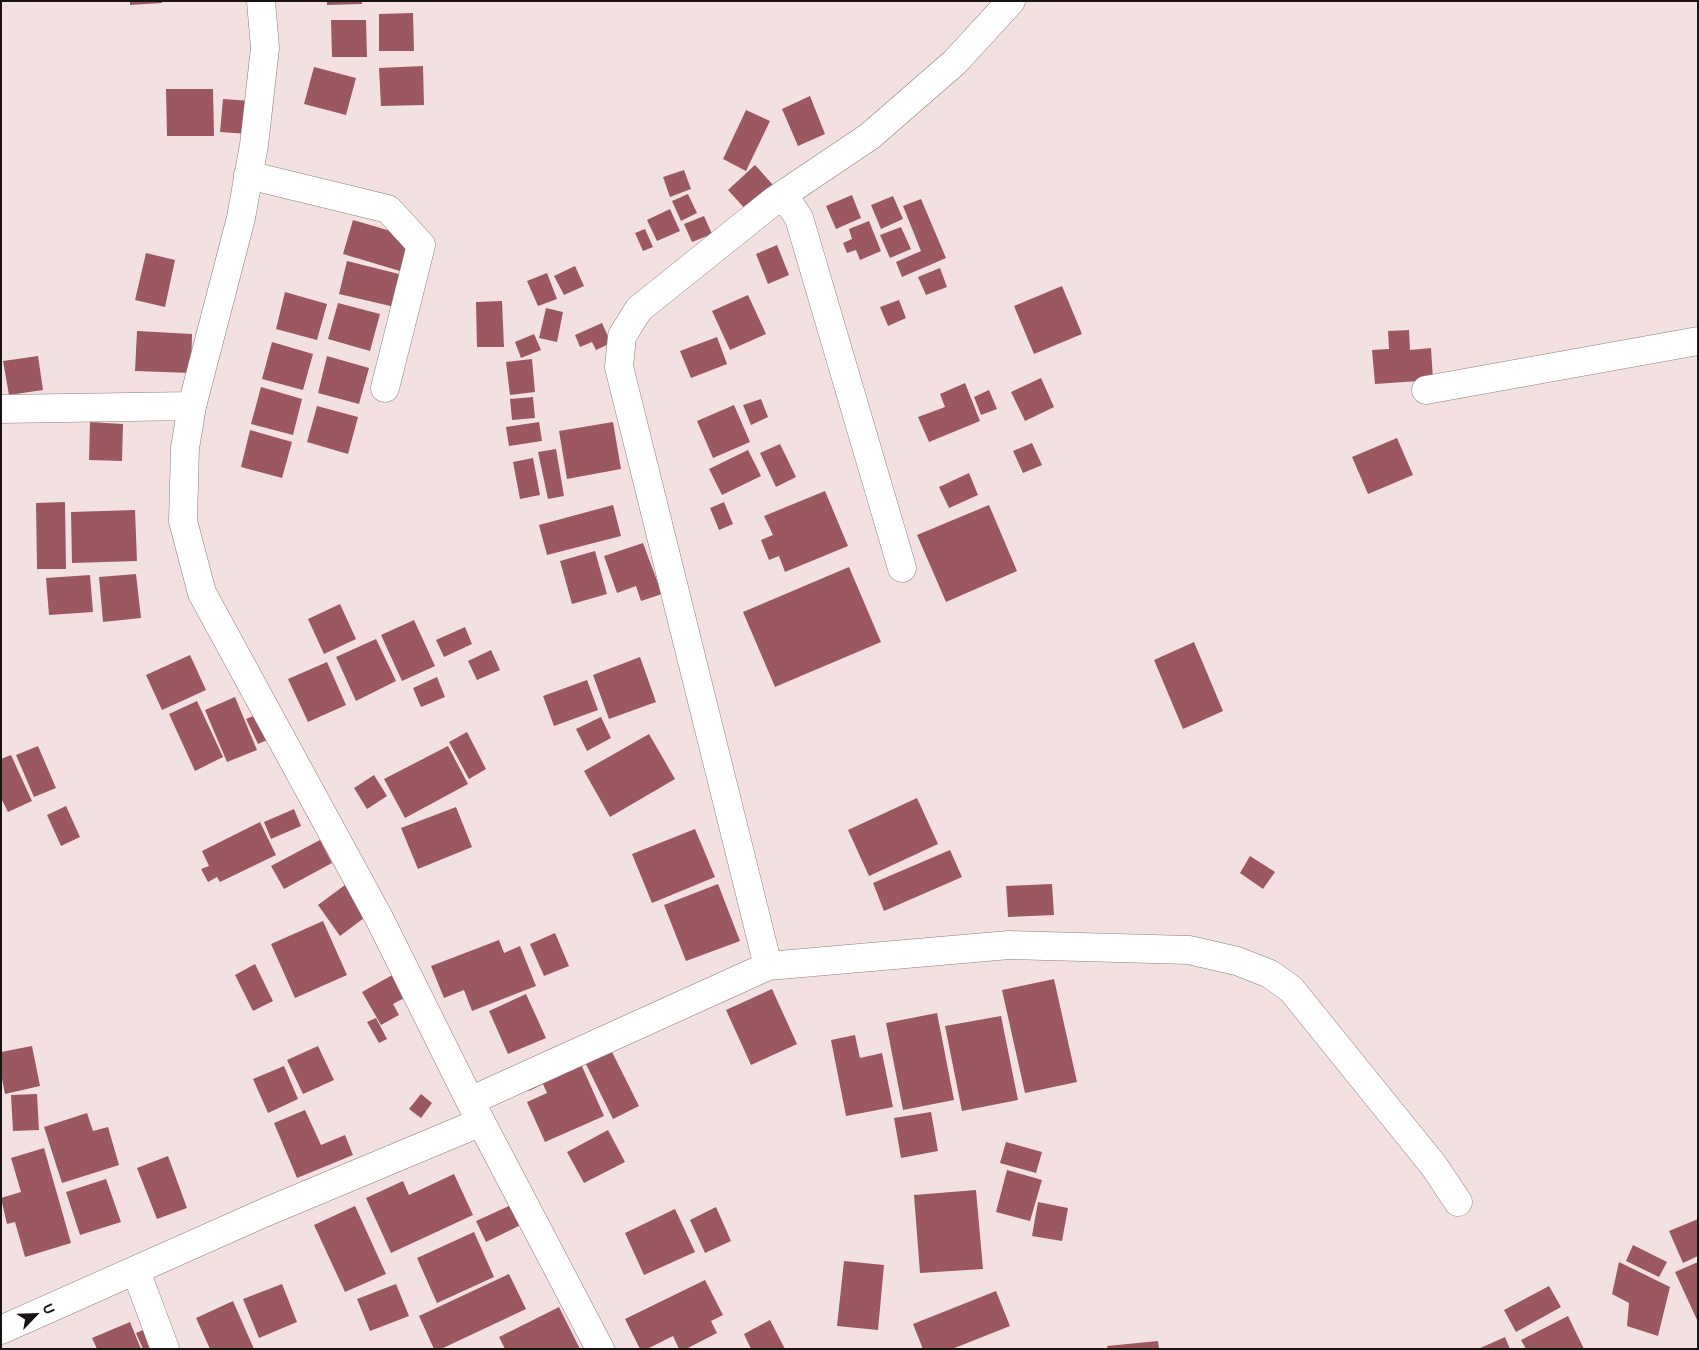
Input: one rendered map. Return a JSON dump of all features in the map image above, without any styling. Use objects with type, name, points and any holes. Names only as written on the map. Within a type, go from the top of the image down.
[{"type":"street","points":[[261,1],[265,48],[248,175],[241,218],[192,406],[185,448],[183,521],[202,593],[379,918],[476,1112],[600,1349]]},
{"type":"street","points":[[768,966],[620,367],[622,336],[639,309],[775,200],[870,136],[955,62],[1007,5]]},
{"type":"street","points":[[248,175],[388,209],[421,245],[384,388]]},
{"type":"street","points":[[775,200],[789,203],[799,218],[902,568]]},
{"type":"street","points":[[1426,390],[1698,341]]},
{"type":"street","points":[[1,409],[192,406]]},
{"type":"street","points":[[1,1330],[266,1212],[476,1112],[768,966],[1009,945],[1190,950],[1237,961],[1270,974],[1291,989],[1434,1166],[1458,1202]]},
{"type":"street","points":[[136,1271],[165,1349]]},
{"type":"building","points":[[130,1],[162,1],[162,3],[130,5]]},
{"type":"building","points":[[327,1],[362,1],[362,4],[327,5]]},
{"type":"building","points":[[413,13],[414,51],[379,51],[379,14]]},
{"type":"building","points":[[331,20],[366,20],[367,57],[332,57]]},
{"type":"building","points":[[423,66],[424,105],[381,106],[379,68]]},
{"type":"building","points":[[314,67],[356,78],[346,115],[304,104]]},
{"type":"building","points":[[166,89],[213,89],[214,136],[167,136]]},
{"type":"building","points":[[810,96],[825,134],[798,146],[782,109]]},
{"type":"building","points":[[223,99],[252,101],[249,134],[220,132]]},
{"type":"building","points":[[746,110],[770,121],[746,171],[723,159]]},
{"type":"building","points":[[755,165],[774,186],[747,211],[728,190]]},
{"type":"building","points":[[684,170],[691,189],[670,197],[663,177]]},
{"type":"building","points":[[688,194],[697,213],[681,221],[672,201]]},
{"type":"building","points":[[852,195],[861,218],[836,229],[826,206]]},
{"type":"building","points":[[893,196],[903,219],[881,229],[871,205]]},
{"type":"building","points":[[921,199],[946,258],[902,277],[896,262],[921,251],[903,206]]},
{"type":"building","points":[[670,209],[680,231],[657,241],[647,220]]},
{"type":"building","points":[[704,216],[712,234],[692,242],[684,224]]},
{"type":"building","points":[[353,220],[411,237],[400,271],[343,254]]},
{"type":"building","points":[[869,221],[881,251],[860,260],[856,250],[847,253],[843,243],[852,239],[849,229]]},
{"type":"building","points":[[901,227],[911,249],[890,258],[880,235]]},
{"type":"building","points":[[645,229],[653,247],[643,251],[635,233]]},
{"type":"building","points":[[777,245],[789,275],[768,284],[756,254]]},
{"type":"building","points":[[146,253],[175,260],[165,307],[135,300]]},
{"type":"building","points":[[347,261],[407,276],[399,308],[339,294]]},
{"type":"building","points":[[575,266],[584,286],[564,295],[554,276]]},
{"type":"building","points":[[940,268],[947,287],[926,295],[918,277]]},
{"type":"building","points":[[547,273],[557,299],[538,306],[527,281]]},
{"type":"building","points":[[1062,286],[1082,334],[1034,354],[1014,306]]},
{"type":"building","points":[[285,292],[327,304],[317,340],[276,329]]},
{"type":"building","points":[[748,295],[766,334],[730,350],[712,311]]},
{"type":"building","points":[[899,300],[906,318],[888,326],[880,307]]},
{"type":"building","points":[[502,301],[504,347],[477,347],[476,302]]},
{"type":"building","points":[[338,303],[380,314],[370,351],[328,339]]},
{"type":"building","points":[[546,308],[563,312],[557,342],[539,338]]},
{"type":"building","points":[[602,323],[611,343],[596,350],[592,342],[580,347],[575,335]]},
{"type":"building","points":[[1409,330],[1410,350],[1431,348],[1433,380],[1375,384],[1372,350],[1389,349],[1388,331]]},
{"type":"building","points":[[137,331],[192,334],[191,373],[135,371]]},
{"type":"building","points":[[534,334],[541,350],[521,358],[515,342]]},
{"type":"building","points":[[717,337],[727,364],[691,378],[680,351]]},
{"type":"building","points":[[272,342],[313,354],[303,390],[262,379]]},
{"type":"building","points":[[38,356],[43,390],[9,395],[3,361]]},
{"type":"building","points":[[327,356],[369,368],[359,404],[318,393]]},
{"type":"building","points":[[532,359],[535,392],[510,395],[506,362]]},
{"type":"building","points":[[1041,378],[1054,407],[1025,421],[1011,392]]},
{"type":"building","points":[[965,383],[980,421],[929,442],[918,417],[945,407],[940,394]]},
{"type":"building","points":[[261,387],[302,399],[293,435],[251,424]]},
{"type":"building","points":[[989,390],[997,409],[981,415],[974,397]]},
{"type":"building","points":[[533,397],[535,418],[512,420],[510,399]]},
{"type":"building","points":[[761,399],[768,417],[751,425],[743,405]]},
{"type":"building","points":[[734,405],[750,442],[713,458],[697,421]]},
{"type":"building","points":[[317,406],[358,417],[348,454],[307,442]]},
{"type":"building","points":[[90,422],[123,424],[122,461],[89,460]]},
{"type":"building","points":[[539,422],[542,441],[509,446],[506,427]]},
{"type":"building","points":[[613,422],[621,469],[567,479],[559,431]]},
{"type":"building","points":[[250,430],[292,442],[282,478],[241,467]]},
{"type":"building","points":[[1397,438],[1413,475],[1368,494],[1352,457]]},
{"type":"building","points":[[1032,443],[1042,465],[1023,473],[1013,451]]},
{"type":"building","points":[[780,444],[796,477],[776,487],[760,453]]},
{"type":"building","points":[[556,449],[564,496],[548,499],[538,452]]},
{"type":"building","points":[[748,450],[761,476],[722,495],[709,469]]},
{"type":"building","points":[[533,458],[540,495],[520,499],[513,462]]},
{"type":"building","points":[[969,473],[978,495],[949,508],[939,487]]},
{"type":"building","points":[[825,491],[848,546],[785,572],[779,556],[769,560],[761,540],[773,535],[764,516]]},
{"type":"building","points":[[65,502],[66,569],[37,569],[36,503]]},
{"type":"building","points":[[724,502],[733,524],[719,530],[710,508]]},
{"type":"building","points":[[613,505],[621,536],[547,555],[539,525]]},
{"type":"building","points":[[989,505],[1017,571],[946,602],[917,535]]},
{"type":"building","points":[[135,510],[137,561],[72,563],[71,512]]},
{"type":"building","points":[[643,543],[662,594],[641,601],[636,586],[617,593],[604,556]]},
{"type":"building","points":[[595,551],[607,594],[572,604],[560,561]]},
{"type":"building","points":[[849,567],[881,642],[775,687],[743,612]]},
{"type":"building","points":[[136,574],[141,618],[103,622],[99,577]]},
{"type":"building","points":[[90,575],[93,612],[49,615],[46,578]]},
{"type":"building","points":[[340,604],[356,639],[324,654],[308,619]]},
{"type":"building","points":[[414,620],[435,666],[402,681],[381,635]]},
{"type":"building","points":[[465,627],[472,644],[444,657],[436,640]]},
{"type":"building","points":[[376,639],[396,681],[356,701],[336,657]]},
{"type":"building","points":[[1194,642],[1223,711],[1183,729],[1154,660]]},
{"type":"building","points":[[491,650],[500,670],[477,680],[468,661]]},
{"type":"building","points":[[190,655],[206,690],[162,710],[146,675]]},
{"type":"building","points":[[640,657],[656,702],[609,719],[593,675]]},
{"type":"building","points":[[327,662],[346,705],[308,722],[288,679]]},
{"type":"building","points":[[437,677],[445,697],[421,707],[413,688]]},
{"type":"building","points":[[587,680],[598,710],[554,726],[543,696]]},
{"type":"building","points":[[235,697],[257,750],[227,762],[205,710]]},
{"type":"building","points":[[197,701],[223,757],[195,771],[169,714]]},
{"type":"building","points":[[263,712],[274,737],[258,744],[246,719]]},
{"type":"building","points":[[601,717],[611,738],[587,751],[576,729]]},
{"type":"building","points":[[467,732],[486,769],[469,779],[449,742]]},
{"type":"building","points":[[649,734],[675,779],[610,817],[584,771]]},
{"type":"building","points":[[38,746],[56,788],[34,797],[16,755]]},
{"type":"building","points":[[448,746],[468,784],[405,818],[384,779]]},
{"type":"building","points":[[11,755],[32,801],[8,812],[1,798],[1,759]]},
{"type":"building","points":[[374,775],[387,796],[367,809],[354,788]]},
{"type":"building","points":[[917,798],[938,844],[869,876],[848,830]]},
{"type":"building","points":[[66,806],[80,837],[61,846],[47,815]]},
{"type":"building","points":[[456,807],[472,847],[418,869],[401,828]]},
{"type":"building","points":[[294,809],[301,826],[271,839],[264,822]]},
{"type":"building","points":[[260,822],[276,855],[220,882],[217,877],[208,882],[201,869],[209,866],[202,851]]},
{"type":"building","points":[[695,829],[715,877],[652,903],[632,854]]},
{"type":"building","points":[[320,840],[332,863],[284,889],[271,866]]},
{"type":"building","points":[[950,850],[962,877],[884,911],[873,883]]},
{"type":"building","points":[[1250,856],[1275,872],[1263,889],[1240,873]]},
{"type":"building","points":[[349,882],[368,915],[340,936],[318,905]]},
{"type":"building","points":[[718,884],[740,941],[686,961],[664,905]]},
{"type":"building","points":[[1052,884],[1054,915],[1008,917],[1006,886]]},
{"type":"building","points":[[323,921],[347,975],[295,998],[271,944]]},
{"type":"building","points":[[555,933],[569,966],[544,976],[530,944]]},
{"type":"building","points":[[499,940],[504,953],[520,946],[536,986],[472,1011],[464,990],[444,998],[431,966]]},
{"type":"building","points":[[255,964],[273,1001],[253,1011],[235,975]]},
{"type":"building","points":[[396,973],[408,996],[393,1004],[399,1015],[381,1025],[362,992]]},
{"type":"building","points":[[1054,979],[1077,1082],[1025,1093],[1002,990]]},
{"type":"building","points":[[772,989],[797,1044],[751,1065],[726,1010]]},
{"type":"building","points":[[526,994],[546,1038],[508,1054],[489,1011]]},
{"type":"building","points":[[937,1013],[954,1100],[903,1110],[886,1023]]},
{"type":"building","points":[[1001,1016],[1018,1100],[962,1111],[945,1026]]},
{"type":"building","points":[[376,1018],[387,1039],[379,1043],[367,1022]]},
{"type":"building","points":[[855,1035],[860,1058],[882,1053],[893,1107],[846,1116],[831,1040]]},
{"type":"building","points":[[32,1046],[40,1086],[5,1094],[1,1074],[1,1052]]},
{"type":"building","points":[[318,1046],[334,1080],[303,1094],[287,1060]]},
{"type":"building","points":[[609,1046],[639,1106],[613,1119],[583,1058]]},
{"type":"building","points":[[581,1064],[604,1116],[545,1142],[527,1102],[547,1093],[543,1084],[529,1091],[523,1079]]},
{"type":"building","points":[[284,1066],[298,1099],[268,1113],[253,1079]]},
{"type":"building","points":[[37,1094],[39,1130],[13,1131],[11,1095]]},
{"type":"building","points":[[421,1094],[432,1103],[421,1118],[409,1109]]},
{"type":"building","points":[[305,1110],[321,1145],[345,1135],[353,1155],[297,1178],[274,1123]]},
{"type":"building","points":[[931,1112],[938,1151],[901,1158],[894,1118]]},
{"type":"building","points":[[87,1113],[93,1131],[108,1127],[119,1165],[62,1183],[44,1127]]},
{"type":"building","points":[[608,1130],[625,1162],[584,1183],[567,1152]]},
{"type":"building","points":[[1006,1142],[1042,1152],[1036,1173],[1000,1163]]},
{"type":"building","points":[[44,1148],[71,1243],[25,1257],[15,1222],[7,1224],[1,1198],[21,1192],[11,1158]]},
{"type":"building","points":[[168,1156],[187,1208],[157,1219],[137,1168]]},
{"type":"building","points":[[1007,1170],[1042,1180],[1030,1221],[996,1212]]},
{"type":"building","points":[[454,1174],[473,1215],[391,1253],[366,1198],[403,1181],[409,1195]]},
{"type":"building","points":[[106,1179],[121,1222],[80,1235],[66,1192]]},
{"type":"building","points":[[976,1190],[983,1269],[920,1273],[914,1195]]},
{"type":"building","points":[[520,1201],[529,1221],[486,1242],[476,1221]]},
{"type":"building","points":[[1038,1202],[1068,1208],[1062,1241],[1032,1236]]},
{"type":"building","points":[[355,1206],[386,1274],[345,1292],[314,1225]]},
{"type":"building","points":[[716,1207],[731,1241],[705,1253],[690,1220]]},
{"type":"building","points":[[675,1209],[695,1252],[644,1275],[625,1233]]},
{"type":"building","points":[[1698,1219],[1698,1256],[1683,1263],[1669,1231]]},
{"type":"building","points":[[474,1232],[494,1277],[437,1303],[417,1258]]},
{"type":"building","points":[[1633,1245],[1667,1262],[1659,1277],[1626,1261]]},
{"type":"building","points":[[844,1261],[884,1265],[878,1330],[837,1326]]},
{"type":"building","points":[[1619,1262],[1670,1287],[1658,1336],[1627,1326],[1629,1303],[1612,1294]]},
{"type":"building","points":[[1698,1262],[1698,1322],[1675,1272]]},
{"type":"building","points":[[509,1274],[526,1309],[441,1349],[434,1349],[419,1316]]},
{"type":"building","points":[[705,1280],[723,1315],[711,1321],[717,1333],[686,1349],[679,1349],[673,1336],[647,1349],[640,1349],[625,1319]]},
{"type":"building","points":[[282,1284],[297,1322],[259,1338],[243,1299]]},
{"type":"building","points":[[396,1284],[409,1316],[370,1331],[357,1299]]},
{"type":"building","points":[[1549,1286],[1561,1307],[1516,1332],[1504,1310]]},
{"type":"building","points":[[996,1291],[1010,1326],[952,1349],[923,1349],[913,1324]]},
{"type":"building","points":[[233,1301],[254,1349],[210,1349],[196,1318]]},
{"type":"building","points":[[559,1307],[580,1349],[505,1349],[499,1337]]},
{"type":"building","points":[[1568,1316],[1584,1349],[1526,1349],[1521,1340]]},
{"type":"building","points":[[770,1320],[785,1349],[751,1349],[744,1334]]},
{"type":"building","points":[[130,1322],[141,1349],[97,1349],[92,1338]]},
{"type":"building","points":[[150,1327],[159,1349],[143,1349],[136,1333]]},
{"type":"building","points":[[1505,1337],[1510,1349],[1478,1349]]},
{"type":"building","points":[[1158,1341],[1159,1349],[1108,1349],[1107,1346]]}]
